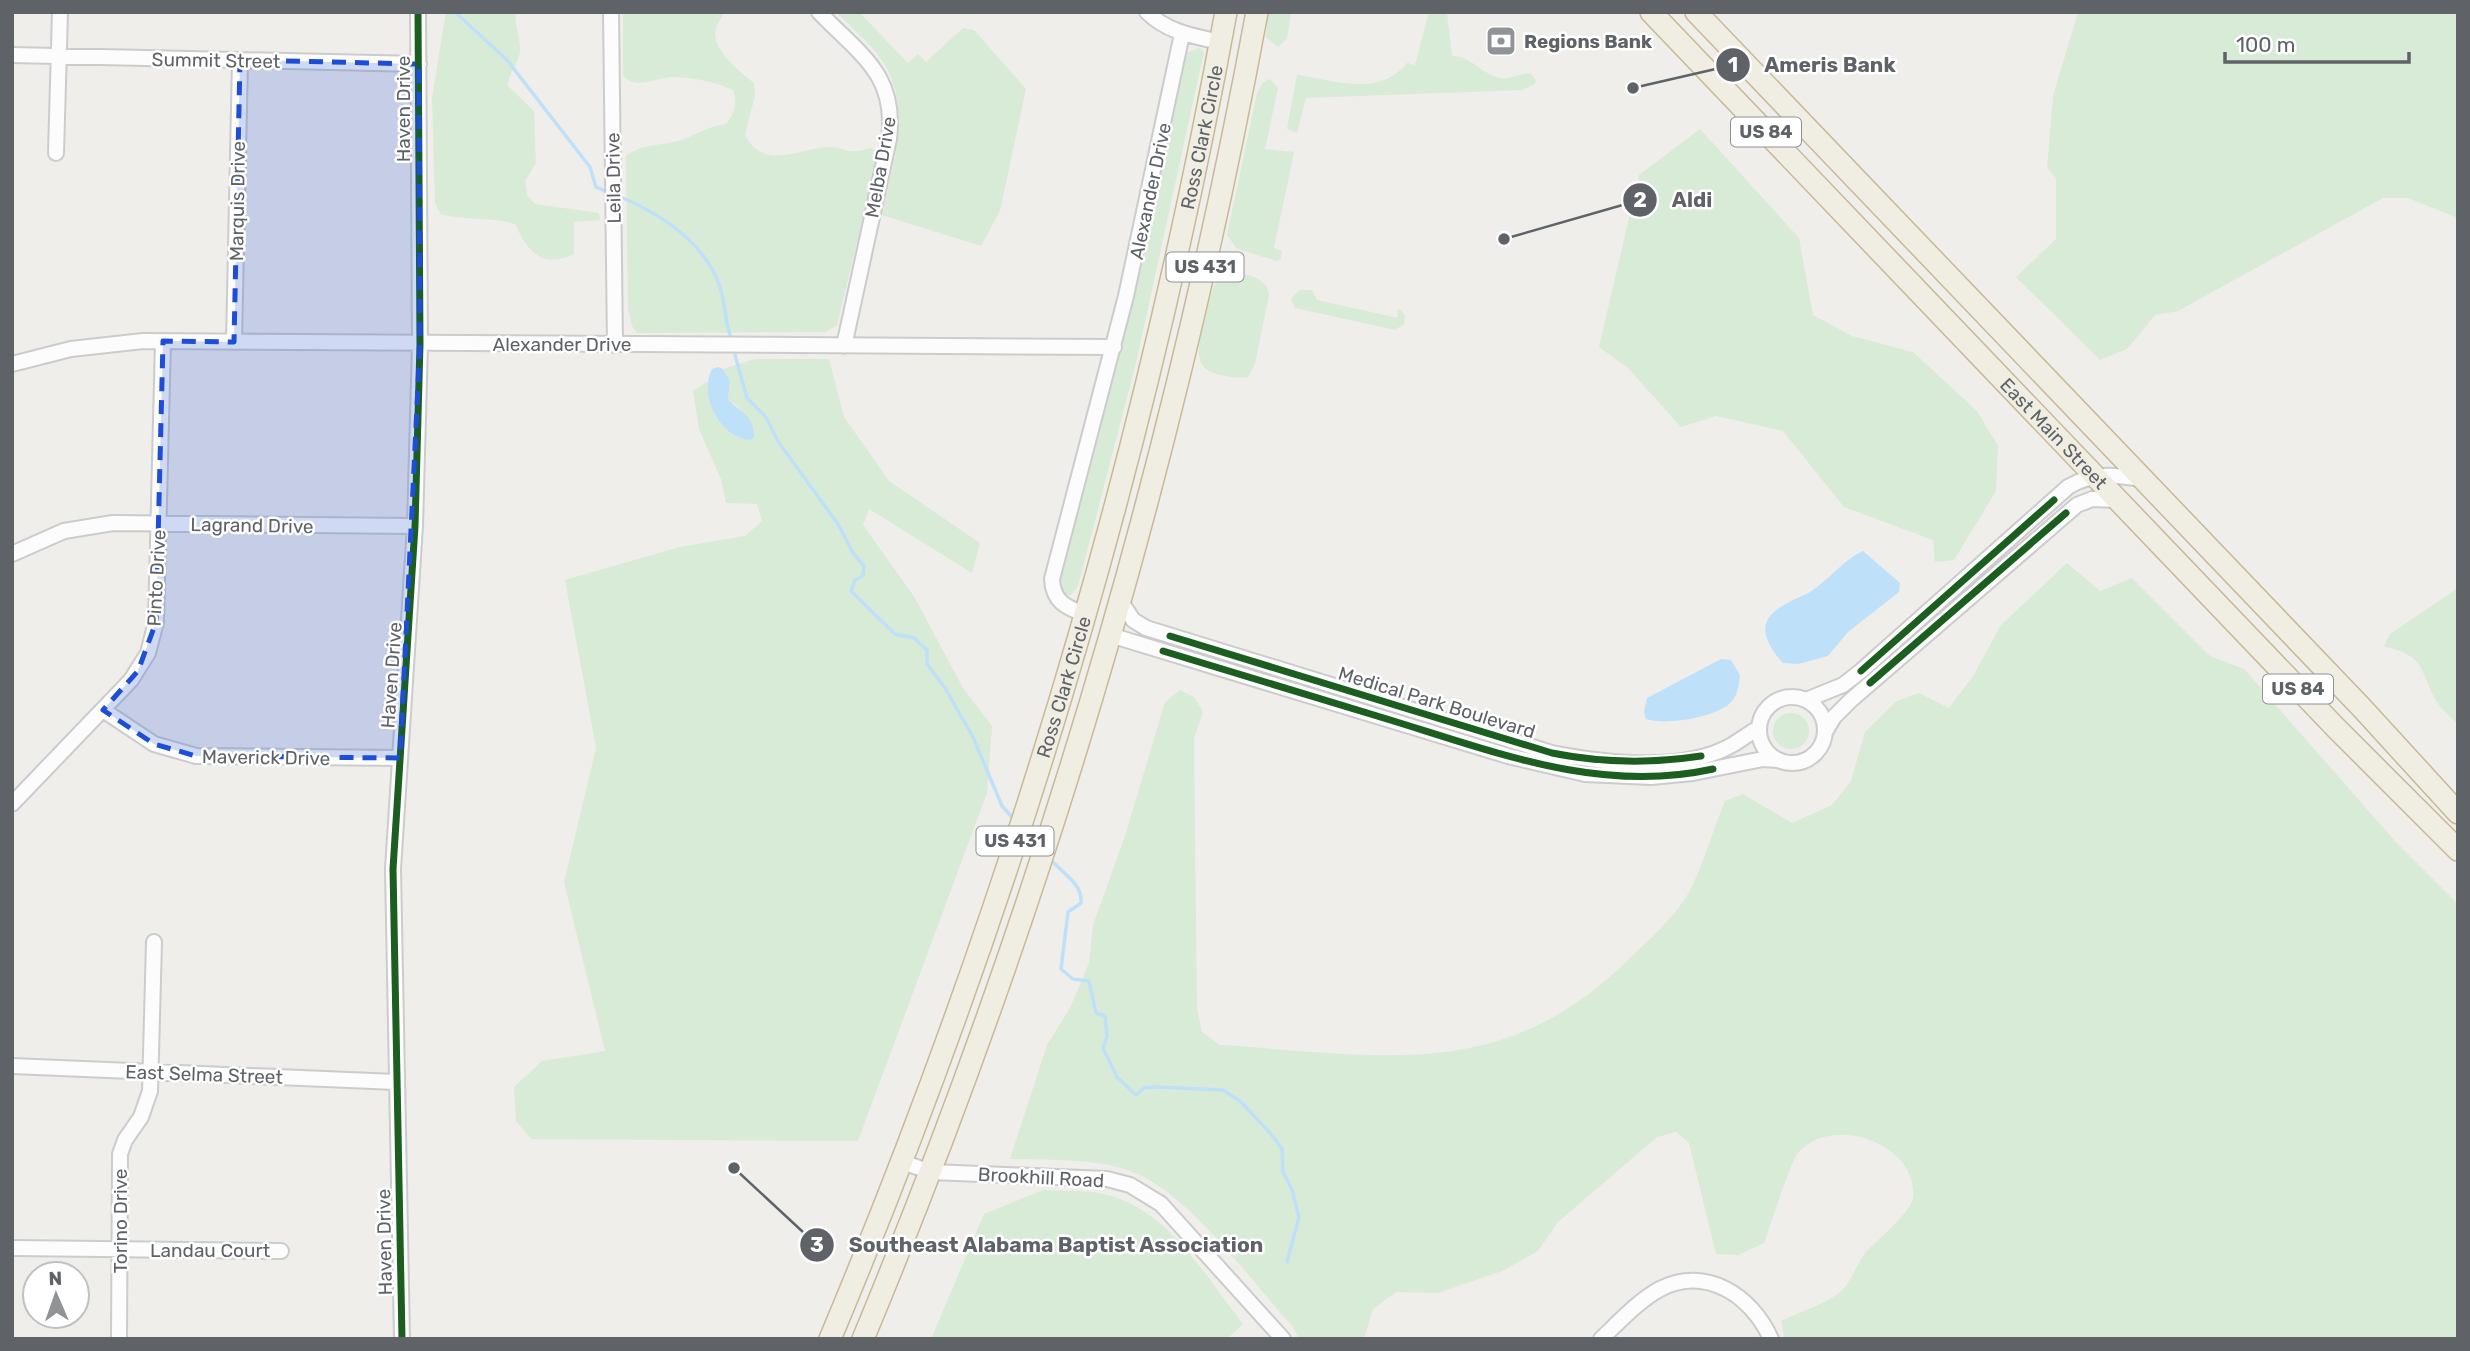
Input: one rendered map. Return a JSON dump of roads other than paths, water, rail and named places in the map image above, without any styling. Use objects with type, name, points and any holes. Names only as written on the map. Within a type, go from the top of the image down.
[{"type":"highway","name":"Ross Clark Circle","points":[[830,1339],[902,1162],[1009,862],[1094,582],[1136,426],[1226,12]]},
{"type":"highway","name":"Ross Clark Circle","points":[[863,1339],[931,1172],[1017,936],[1104,657],[1178,384],[1257,12]]},
{"type":"highway","name":"East Main Street","points":[[1651,12],[2458,850]]},
{"type":"highway","name":"East Main Street","points":[[1696,12],[2458,813]]},
{"type":"highway","points":[[1220,42],[1250,50]]},
{"type":"highway","points":[[1094,582],[1098,610],[1110,635]]},
{"type":"highway","points":[[1084,614],[1094,626],[1104,657]]},
{"type":"street","points":[[57,153],[60,12]]},
{"type":"street","name":"Haven Drive","points":[[402,1339],[393,882],[415,526],[419,344],[418,12]]},
{"type":"street","name":"Leila Drive","points":[[611,12],[615,345]]},
{"type":"street","name":"Melba Drive","points":[[819,12],[882,79],[891,106],[889,139],[844,346]]},
{"type":"street","points":[[1147,12],[1164,26],[1182,34],[1220,42]]},
{"type":"street","name":"Alexander Drive","points":[[1084,614],[1065,606],[1057,599],[1052,579],[1114,347],[1182,34]]},
{"type":"street","name":"Summit Street","points":[[12,55],[419,64]]},
{"type":"street","name":"Marquis Drive","points":[[234,342],[240,60]]},
{"type":"street","name":"Alexander Drive","points":[[12,365],[95,345],[163,341],[1114,347]]},
{"type":"street","name":"Pinto Drive","points":[[12,804],[138,671],[152,643],[156,622],[163,341]]},
{"type":"street","points":[[2068,487],[2073,473],[2071,451]]},
{"type":"street","points":[[2119,500],[2092,499],[2077,505],[1851,700],[1834,717],[1825,732],[1821,747],[1809,759],[1794,763],[1778,760],[1766,750],[1759,728],[1764,713],[1775,701],[1791,697],[1806,700],[1843,685],[2068,487],[2095,476],[2120,475],[2144,480]]},
{"type":"street","name":"Lagrand Drive","points":[[12,554],[48,536],[80,527],[113,523],[415,526]]},
{"type":"street","name":"Medical Park Boulevard","points":[[1120,600],[1133,620],[1146,628],[1527,745],[1588,760],[1640,763],[1701,756],[1730,746],[1759,728]]},
{"type":"street","name":"Medical Park Boulevard","points":[[1110,635],[1496,752],[1573,772],[1651,777],[1693,773],[1763,759],[1778,760]]},
{"type":"street","points":[[1806,700],[1823,717],[1825,732]]},
{"type":"street","name":"Maverick Drive","points":[[103,710],[154,744],[196,756],[400,758]]},
{"type":"street","name":"Torino Drive","points":[[119,1339],[120,1154],[147,1104],[151,1072],[154,942]]},
{"type":"street","name":"East Selma Street","points":[[12,1066],[396,1082]]},
{"type":"street","name":"Brookhill Road","points":[[902,1162],[931,1172],[1107,1179],[1130,1185],[1161,1204],[1283,1339]]},
{"type":"street","name":"Landau Court","points":[[12,1248],[281,1251]]},
{"type":"street","points":[[1601,1339],[1653,1294],[1688,1282],[1716,1285],[1738,1295],[1756,1312],[1771,1339]]},
{"type":"water","points":[[712,369],[723,369],[730,381],[728,399],[752,424],[754,437],[751,440],[730,432],[715,414],[710,403],[708,380]]},
{"type":"water","points":[[1863,551],[1900,583],[1899,592],[1848,632],[1828,656],[1798,664],[1783,663],[1768,640],[1765,629],[1769,618],[1778,609],[1810,592]]},
{"type":"water","points":[[1721,659],[1731,660],[1740,675],[1736,695],[1726,707],[1704,716],[1678,721],[1646,719],[1644,712],[1647,698]]},
{"type":"waterway","points":[[455,12],[507,60],[590,167],[596,187],[603,190]]},
{"type":"waterway","points":[[623,198],[668,222],[694,244],[713,271],[720,287],[730,335]]},
{"type":"waterway","points":[[735,355],[747,398],[765,416],[779,443],[838,524],[853,553],[864,566],[863,576],[855,580],[851,591],[895,634],[914,638],[927,650],[927,664],[945,688],[973,737],[1002,806],[1011,816]]},
{"type":"waterway","points":[[1053,862],[1072,880],[1081,897],[1081,903],[1068,912],[1061,969],[1073,979],[1089,981],[1096,1013],[1105,1016],[1107,1037],[1103,1048],[1117,1077],[1136,1095],[1144,1088],[1156,1087],[1223,1090],[1240,1101],[1271,1134],[1282,1149],[1283,1172],[1292,1190],[1299,1217],[1287,1262]]},
{"type":"place","name":"Regions Bank","points":[[1501,41]]},
{"type":"place","name":"Ameris Bank","points":[[1633,88]]},
{"type":"place","name":"Aldi","points":[[1504,239]]},
{"type":"place","name":"Southeast Alabama Baptist Association","points":[[734,1168]]}]
